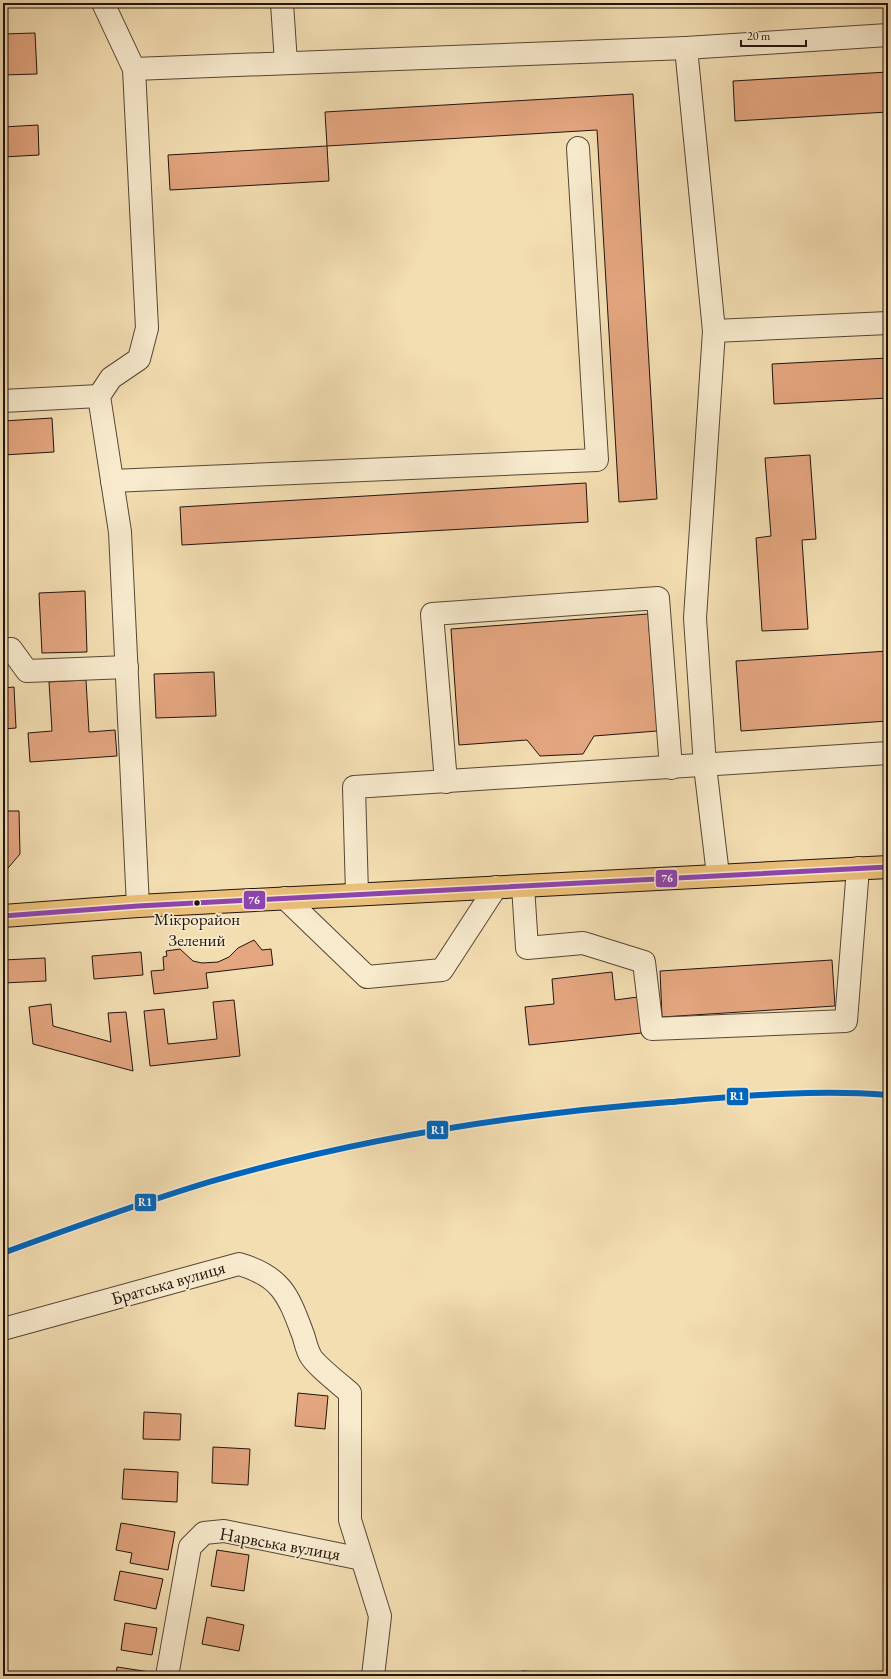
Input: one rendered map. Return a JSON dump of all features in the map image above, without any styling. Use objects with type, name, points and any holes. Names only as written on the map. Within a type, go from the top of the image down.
[{"type":"main road","points":[[3,916],[138,906],[888,867]]},
{"type":"lane","points":[[104,3],[134,69],[147,328],[139,359],[111,378],[99,396],[120,532],[138,906]]},
{"type":"lane","points":[[282,3],[286,63]]},
{"type":"lane","points":[[134,69],[686,48],[888,35]]},
{"type":"lane","points":[[686,48],[714,330],[695,618],[705,766],[718,875]]},
{"type":"lane","points":[[112,481],[597,460],[578,148]]},
{"type":"lane","points":[[714,330],[888,322]]},
{"type":"lane","points":[[3,400],[99,396]]},
{"type":"lane","points":[[446,782],[432,614],[658,598],[671,768]]},
{"type":"lane","points":[[3,650],[11,649],[27,671],[127,667]]},
{"type":"lane","points":[[357,894],[354,787],[888,754]]},
{"type":"lane","points":[[523,886],[528,948],[583,943],[644,962],[652,1029],[846,1021],[858,868]]},
{"type":"lane","points":[[285,898],[367,977],[442,970],[496,887]]},
{"type":"lane","name":"Братська вулиця","points":[[3,1330],[239,1264],[259,1269],[277,1283],[287,1295],[310,1356],[350,1393],[350,1520],[380,1616],[373,1676]]},
{"type":"lane","name":"Нарвська вулиця","points":[[167,1676],[190,1546],[204,1533],[224,1531],[362,1559]]},
{"type":"building","points":[[35,33],[37,74],[3,75],[3,34]]},
{"type":"building","points":[[888,72],[888,112],[735,121],[733,81]]},
{"type":"building","points":[[633,94],[657,499],[619,502],[597,130],[327,146],[325,112]]},
{"type":"building","points":[[38,125],[39,155],[3,157],[3,127]]},
{"type":"building","points":[[327,146],[329,181],[170,190],[168,155]]},
{"type":"building","points":[[888,358],[888,398],[774,404],[772,364]]},
{"type":"building","points":[[52,418],[54,452],[3,455],[3,421]]},
{"type":"building","points":[[810,455],[816,539],[802,540],[808,629],[762,631],[756,538],[771,536],[765,458]]},
{"type":"building","points":[[586,483],[588,522],[182,545],[180,507]]},
{"type":"building","points":[[85,591],[87,652],[42,653],[39,593]]},
{"type":"building","points":[[648,614],[657,731],[594,736],[583,754],[540,756],[527,740],[459,745],[451,629]]},
{"type":"building","points":[[888,651],[888,721],[741,731],[736,661]]},
{"type":"building","points":[[214,672],[216,716],[156,718],[154,674]]},
{"type":"building","points":[[86,680],[89,732],[115,730],[117,756],[30,762],[28,733],[52,731],[49,682]]},
{"type":"building","points":[[14,687],[16,728],[3,729],[3,688]]},
{"type":"building","points":[[3,811],[19,811],[20,854],[3,874]]},
{"type":"building","points":[[254,940],[262,950],[271,949],[273,965],[206,973],[208,988],[154,994],[151,971],[164,970],[163,957],[167,956],[166,951],[180,949],[193,961],[202,963],[218,962],[229,957],[238,948]]},
{"type":"building","points":[[141,952],[143,975],[94,979],[92,956]]},
{"type":"building","points":[[45,958],[46,981],[3,983],[3,960]]},
{"type":"building","points":[[832,960],[835,1006],[662,1017],[660,971]]},
{"type":"building","points":[[612,972],[615,1000],[638,997],[642,1033],[529,1045],[525,1007],[554,1004],[552,979]]},
{"type":"building","points":[[234,1000],[240,1056],[150,1066],[144,1011],[164,1009],[168,1044],[217,1039],[213,1002]]},
{"type":"building","points":[[51,1004],[53,1026],[111,1042],[108,1013],[126,1012],[133,1071],[33,1044],[29,1007]]},
{"type":"building","points":[[298,1393],[328,1396],[325,1429],[295,1426]]},
{"type":"building","points":[[144,1412],[181,1414],[180,1440],[143,1439]]},
{"type":"building","points":[[213,1447],[250,1449],[248,1485],[212,1483]]},
{"type":"building","points":[[124,1469],[178,1472],[177,1502],[122,1499]]},
{"type":"building","points":[[121,1523],[175,1532],[168,1570],[130,1563],[132,1553],[116,1550]]},
{"type":"building","points":[[217,1550],[249,1555],[244,1591],[211,1586]]},
{"type":"building","points":[[120,1571],[163,1579],[156,1609],[114,1600]]},
{"type":"building","points":[[207,1617],[244,1625],[239,1651],[202,1644]]},
{"type":"building","points":[[125,1623],[157,1628],[152,1655],[121,1650]]},
{"type":"building","points":[[117,1667],[150,1672],[149,1676],[116,1676]]},
{"type":"building","points":[[522,1671],[620,1676],[522,1676]]},
{"type":"transit line","name":"76","points":[[3,916],[138,906],[888,867]]},
{"type":"transit line","name":"R1","points":[[3,1253],[131,1207],[209,1182],[266,1166],[323,1153],[438,1130],[553,1113],[724,1098],[806,1093],[861,1093],[888,1095]]},
{"type":"place","name":"Мікрорайон Зелений","points":[[197,903]]}]
